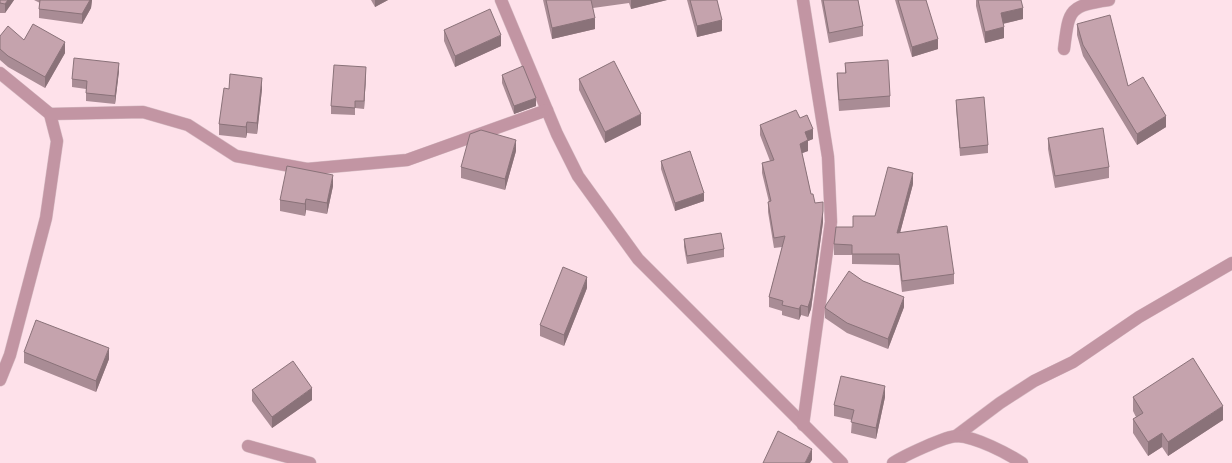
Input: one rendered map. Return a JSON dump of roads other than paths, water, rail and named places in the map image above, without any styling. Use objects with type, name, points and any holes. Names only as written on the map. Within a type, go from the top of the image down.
[{"type":"street","points":[[501,0],[547,110],[578,176],[638,259],[842,463]]},
{"type":"street","points":[[803,425],[831,222],[828,157],[804,0]]},
{"type":"street","points":[[1064,48],[1068,19],[1074,10],[1085,3],[1108,0]]},
{"type":"street","points":[[0,73],[50,114],[57,141],[46,218],[10,355],[0,380]]},
{"type":"street","points":[[50,114],[143,112],[188,125],[236,156],[307,169],[407,160],[547,110]]},
{"type":"street","points":[[893,463],[908,453],[956,436],[1000,403],[1034,381],[1074,362],[1139,317],[1232,263]]},
{"type":"street","points":[[956,436],[978,441],[1022,463]]},
{"type":"street","points":[[248,446],[310,463]]}]
